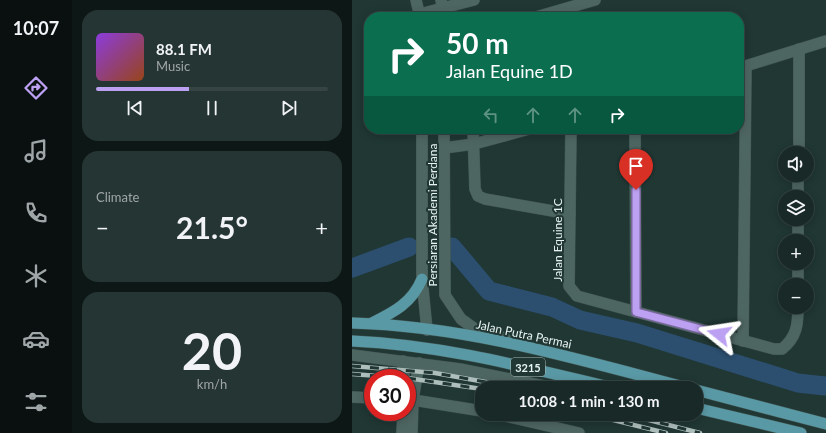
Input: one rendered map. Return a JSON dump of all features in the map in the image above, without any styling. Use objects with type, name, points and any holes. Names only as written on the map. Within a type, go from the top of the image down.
[{"type":"main road","points":[[372,323],[395,311],[408,302],[418,289],[422,279]]},
{"type":"main road","name":"Jalan Putra Permai","points":[[352,323],[372,323],[427,330],[529,346],[662,381]]},
{"type":"main road","points":[[427,330],[432,341],[442,349]]},
{"type":"main road","name":"3215","points":[[352,341],[442,349],[490,358],[584,381]]},
{"type":"main road","points":[[703,392],[826,424]]},
{"type":"main road","points":[[703,410],[801,433]]},
{"type":"street","points":[[416,0],[419,12]]},
{"type":"street","points":[[433,12],[474,0]]},
{"type":"street","points":[[553,12],[595,0]]},
{"type":"street","points":[[744,66],[826,41]]},
{"type":"street","points":[[799,49],[799,146]]},
{"type":"street","name":"Persiaran Akademi Perdana","points":[[422,134],[422,279],[427,330]]},
{"type":"street","name":"Persiaran Akademi Perdana","points":[[444,134],[445,295],[461,319],[475,329],[529,346]]},
{"type":"street","points":[[473,134],[476,189],[478,196],[485,199],[570,214]]},
{"type":"street","points":[[444,148],[474,144],[511,134]]},
{"type":"street","name":"Jalan Equine 1C","points":[[571,134],[569,286],[577,296],[774,349],[782,349],[794,336],[798,326],[798,314]]},
{"type":"street","points":[[635,134],[636,312]]},
{"type":"street","points":[[742,134],[743,341]]},
{"type":"street","points":[[352,355],[460,369],[519,381]]},
{"type":"street","points":[[403,361],[403,369]]},
{"type":"street","points":[[416,375],[419,363]]},
{"type":"street","points":[[352,397],[364,398]]},
{"type":"street","points":[[416,401],[475,410]]},
{"type":"street","points":[[402,433],[403,421]]},
{"type":"street","points":[[411,421],[412,433]]},
{"type":"street","points":[[527,421],[579,433]]},
{"type":"waterway","points":[[352,268],[409,247]]},
{"type":"waterway","points":[[452,247],[489,291],[552,307],[580,320],[637,333],[798,383],[825,386]]},
{"type":"railway","points":[[352,366],[435,373],[480,381]]},
{"type":"railway","points":[[352,374],[364,375]]},
{"type":"railway","points":[[416,379],[475,388]]},
{"type":"railway","points":[[617,421],[666,433]]},
{"type":"railway","points":[[653,421],[700,433]]},
{"type":"route","points":[[636,190],[636,312],[719,334]]}]
